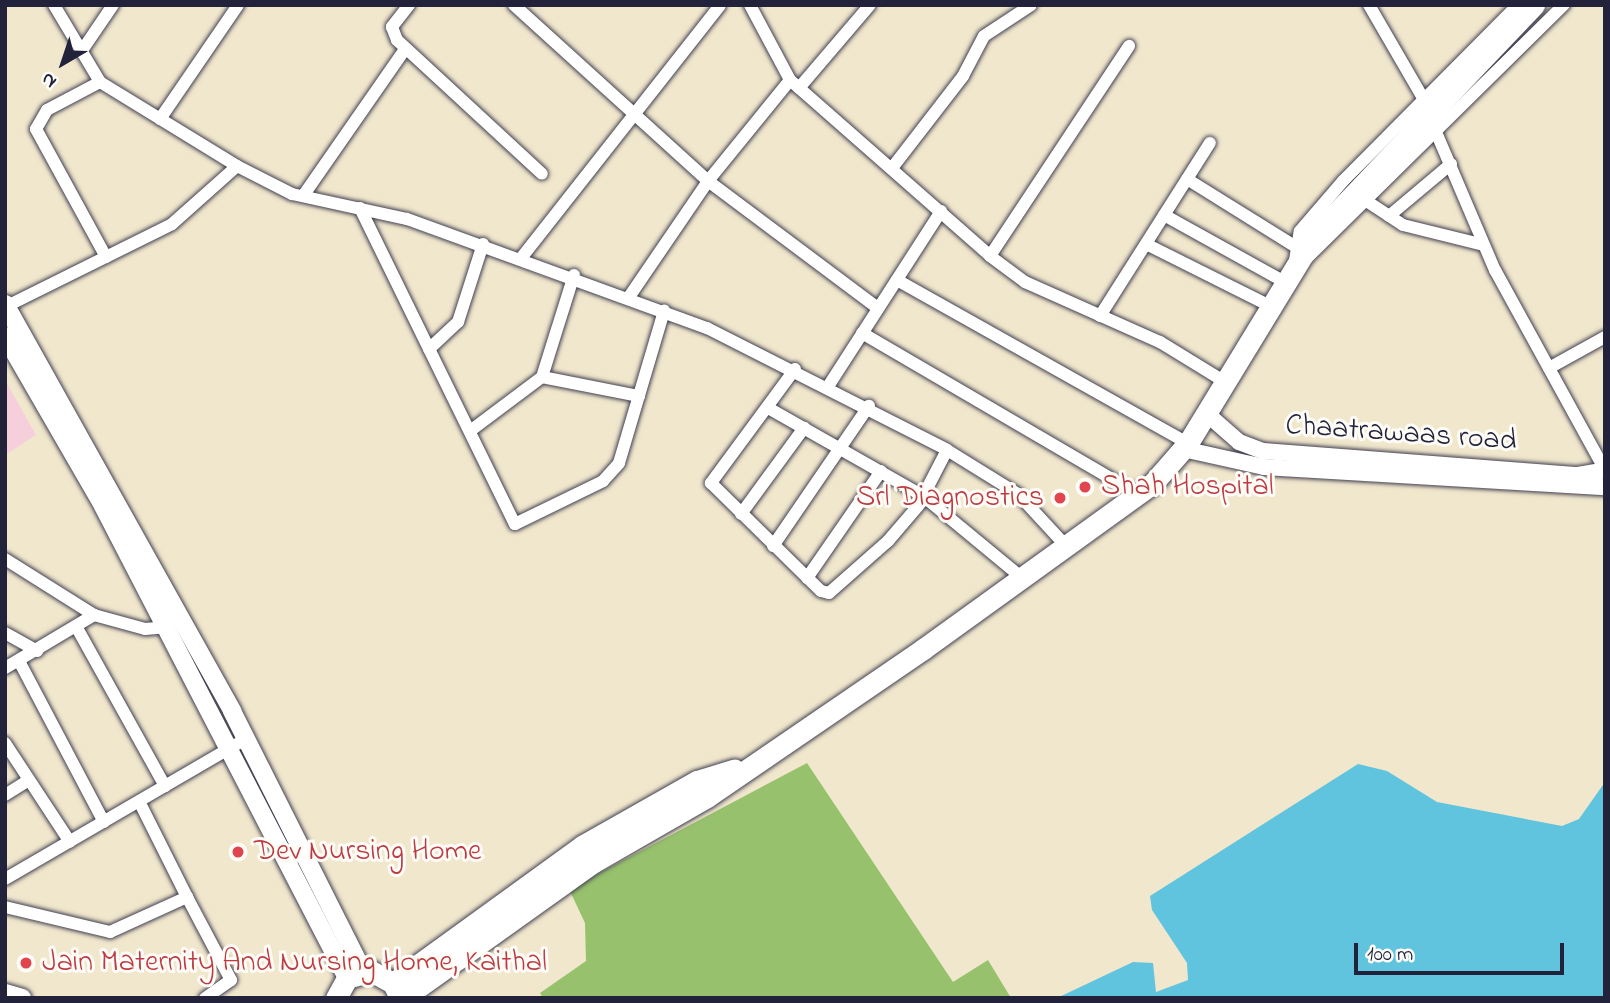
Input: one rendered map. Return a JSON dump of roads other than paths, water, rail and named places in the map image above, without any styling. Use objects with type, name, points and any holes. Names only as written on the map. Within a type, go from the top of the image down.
[{"type":"main road","points":[[6,306],[239,744],[355,975],[398,993],[553,879],[697,781],[746,767],[1138,494],[1185,446],[1315,234],[1534,5]]},
{"type":"main road","points":[[5,336],[166,626],[239,744]]},
{"type":"main road","points":[[336,998],[355,975]]},
{"type":"main road","points":[[5,993],[22,998]]},
{"type":"street","points":[[54,5],[100,82],[237,166],[303,196],[360,208],[483,244],[573,275],[664,311],[795,369],[947,450],[1017,494],[1066,546]]},
{"type":"street","points":[[81,52],[113,5]]},
{"type":"street","points":[[160,119],[238,5]]},
{"type":"street","points":[[408,5],[392,27],[405,49],[542,174]]},
{"type":"street","points":[[514,5],[709,181],[878,308]]},
{"type":"street","points":[[522,257],[720,5]]},
{"type":"street","points":[[750,5],[794,84],[990,256],[1025,282],[1160,342],[1225,382]]},
{"type":"street","points":[[629,297],[709,181],[794,84],[870,5]]},
{"type":"street","points":[[1369,5],[1424,100]]},
{"type":"street","points":[[1290,274],[1293,245],[1343,181],[1517,5]]},
{"type":"street","points":[[1290,274],[1564,5]]},
{"type":"street","points":[[892,168],[963,76],[977,44],[1029,6]]},
{"type":"street","points":[[990,256],[1129,46]]},
{"type":"street","points":[[303,196],[405,49]]},
{"type":"street","points":[[100,82],[47,110],[36,129],[106,257]]},
{"type":"street","points":[[1436,132],[1484,244],[1605,470]]},
{"type":"street","points":[[1100,316],[1210,143]]},
{"type":"street","points":[[1389,216],[1451,164]]},
{"type":"street","points":[[6,306],[172,224],[237,166]]},
{"type":"street","points":[[1187,178],[1293,245]]},
{"type":"street","points":[[1365,201],[1389,216],[1457,242],[1484,244]]},
{"type":"street","points":[[360,208],[518,524],[603,481],[620,463],[664,311]]},
{"type":"street","points":[[829,385],[941,211]]},
{"type":"street","points":[[1164,215],[1290,274]]},
{"type":"street","points":[[429,349],[458,322],[483,244]]},
{"type":"street","points":[[1146,244],[1270,306]]},
{"type":"street","points":[[470,431],[542,377],[573,275]]},
{"type":"street","points":[[897,279],[1185,446],[1264,467],[1605,487]]},
{"type":"street","points":[[862,333],[1138,494]]},
{"type":"street","points":[[1549,369],[1605,337]]},
{"type":"street","points":[[795,369],[770,409],[713,477],[714,488],[807,578],[829,593],[888,541],[923,496],[947,450]]},
{"type":"street","points":[[542,377],[639,396]]},
{"type":"street","points":[[774,547],[843,450],[869,407]]},
{"type":"street","points":[[770,409],[923,496],[1021,578]]},
{"type":"street","name":"Chaatrawaas road","points":[[1206,413],[1239,442],[1263,452],[1537,473],[1605,470]]},
{"type":"street","points":[[741,514],[804,428]]},
{"type":"street","points":[[807,578],[881,471]]},
{"type":"street","points":[[5,559],[94,615],[145,629],[166,626]]},
{"type":"street","points":[[5,668],[77,628],[94,615]]},
{"type":"street","points":[[77,628],[165,786]]},
{"type":"street","points":[[5,633],[37,651]]},
{"type":"street","points":[[19,660],[104,822]]},
{"type":"street","points":[[5,743],[70,842]]},
{"type":"street","points":[[5,879],[239,744]]},
{"type":"street","points":[[5,795],[29,779]]},
{"type":"street","points":[[139,802],[231,980],[205,998]]},
{"type":"street","points":[[5,907],[110,932],[187,897]]},
{"type":"water","points":[[1358,764],[1387,771],[1437,802],[1562,826],[1579,819],[1605,782],[1605,998],[1057,998],[1133,962],[1153,963],[1156,992],[1188,980],[1187,963],[1152,910],[1150,896]]},
{"type":"place","name":"Shah Hospital","points":[[1085,487]]},
{"type":"place","name":"Srl Diagnostics","points":[[1060,498]]},
{"type":"place","name":"Dev Nursing Home","points":[[238,852]]},
{"type":"place","name":"Jain Maternity And Nursing Home, Kaithal","points":[[26,963]]}]
